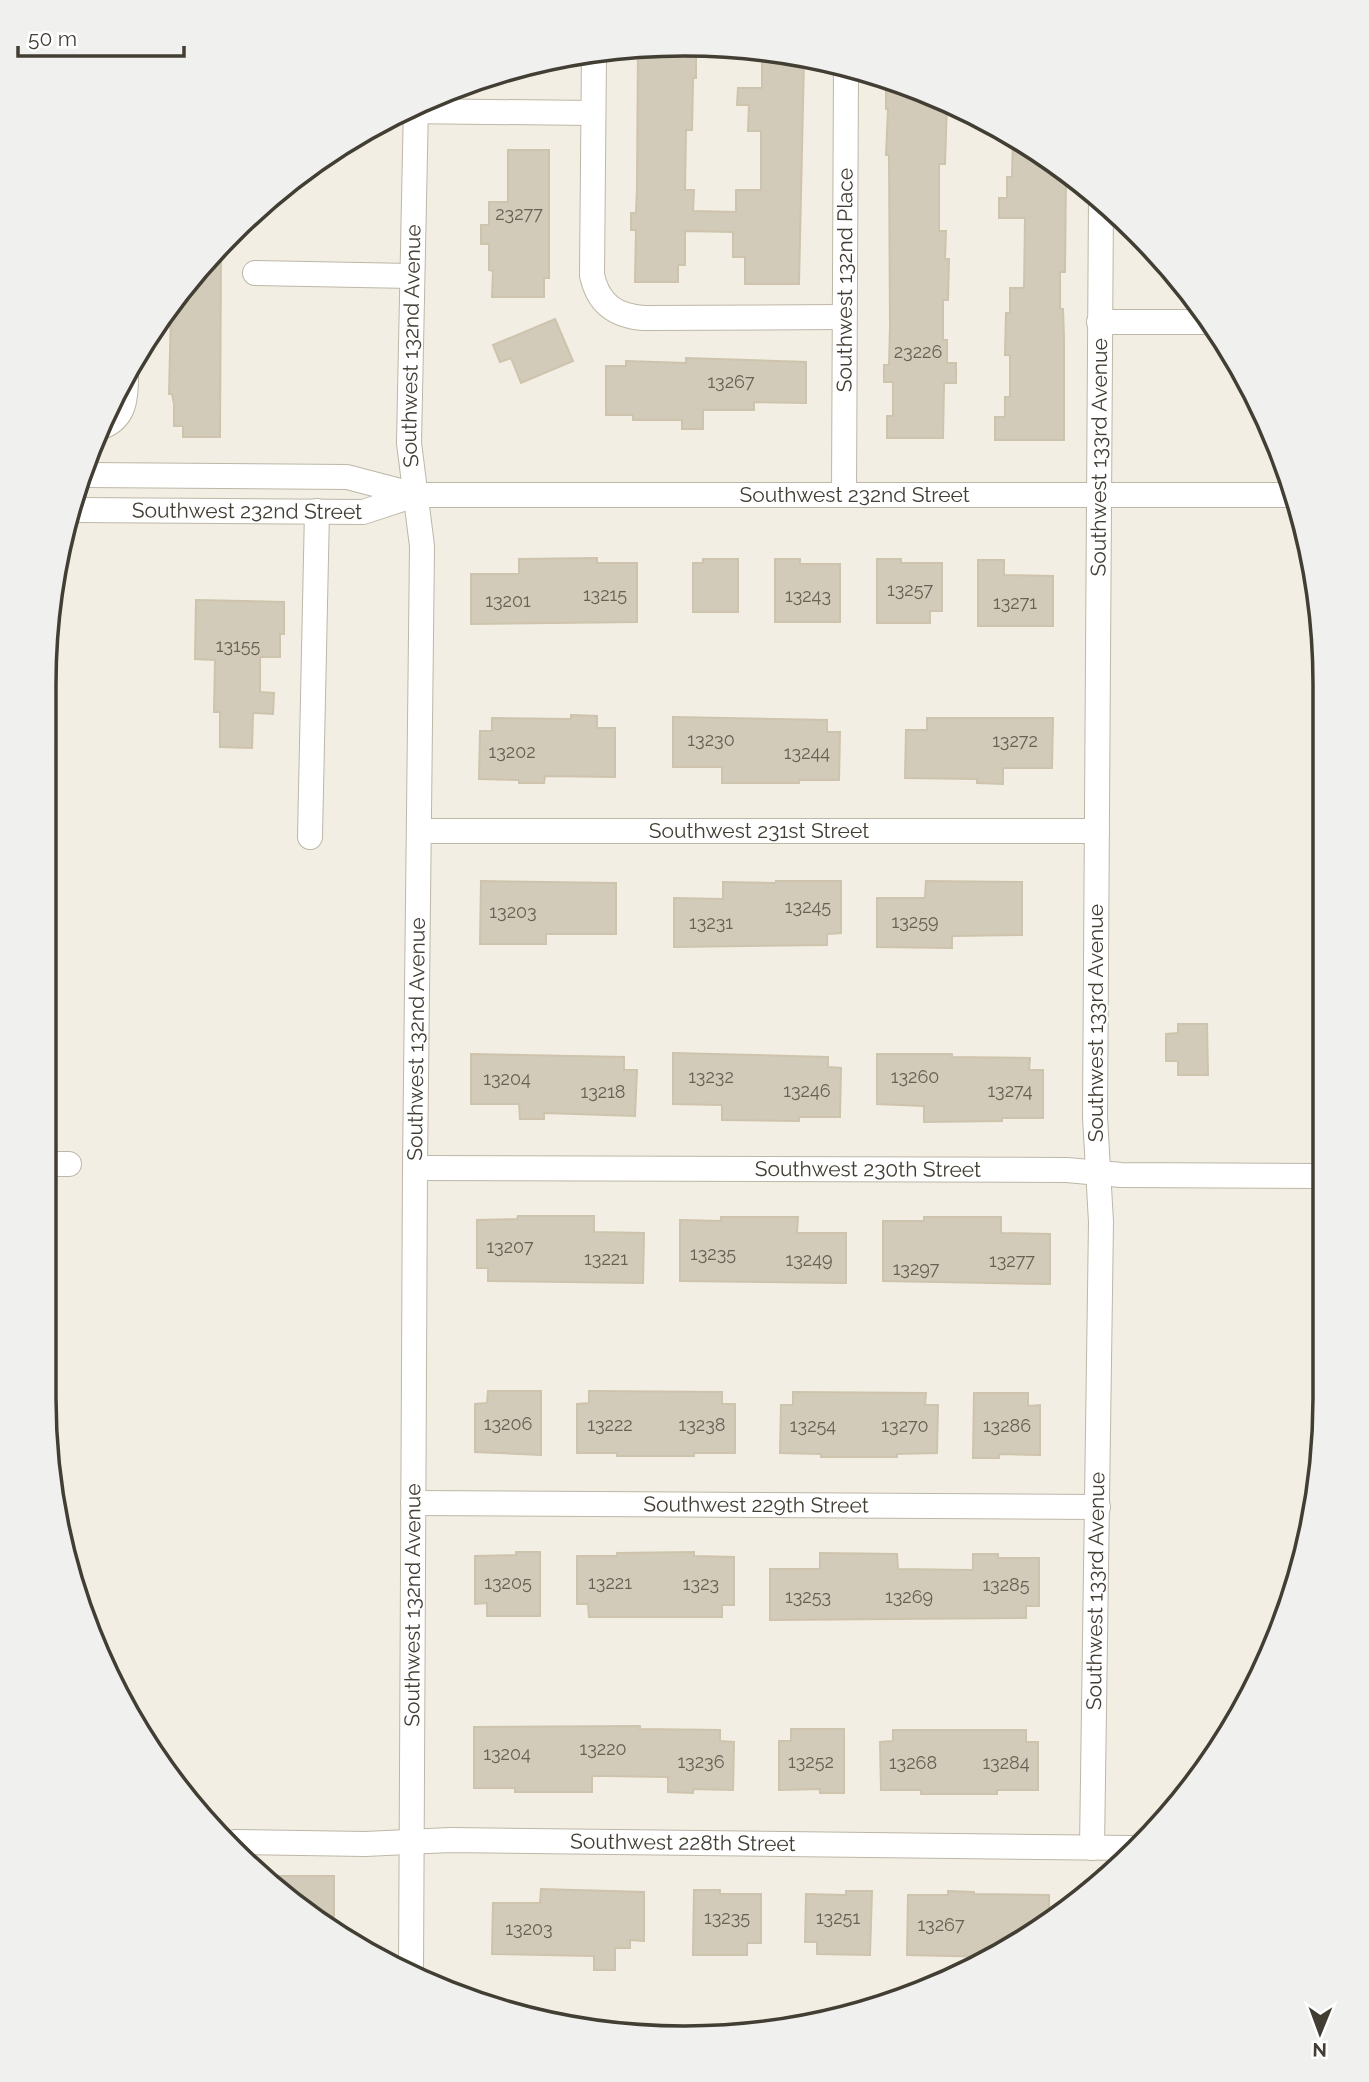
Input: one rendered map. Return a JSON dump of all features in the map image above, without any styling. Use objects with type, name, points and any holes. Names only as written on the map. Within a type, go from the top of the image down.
[{"type":"street","points":[[594,62],[592,275],[604,303],[622,315],[644,318],[843,317]]},
{"type":"street","name":"Southwest 132nd Place","points":[[844,495],[846,77]]},
{"type":"street","points":[[432,109],[593,113]]},
{"type":"street","name":"Southwest 132nd Avenue","points":[[410,120],[412,276],[409,443],[422,546],[415,1168],[411,1963]]},
{"type":"street","name":"Southwest 133rd Avenue","points":[[1092,1848],[1101,1222],[1097,1171],[1101,214]]},
{"type":"street","points":[[255,273],[412,276]]},
{"type":"street","points":[[1099,322],[1198,322]]},
{"type":"street","name":"Southwest 232nd Street","points":[[92,475],[347,477],[416,495],[1284,495]]},
{"type":"street","name":"Southwest 232nd Street","points":[[81,510],[363,512],[416,495]]},
{"type":"street","points":[[310,837],[317,512]]},
{"type":"street","name":"Southwest 231st Street","points":[[418,831],[1097,831]]},
{"type":"street","name":"Southwest 230th Street","points":[[415,1168],[1097,1171],[1121,1175],[1313,1176]]},
{"type":"street","name":"Southwest 229th Street","points":[[413,1503],[1098,1507]]},
{"type":"street","name":"Southwest 228th Street","points":[[240,1842],[412,1843],[450,1840],[1123,1848]]},
{"type":"building","points":[[696,56],[692,130],[686,130],[685,190],[694,190],[693,211],[736,212],[736,190],[761,190],[761,131],[748,131],[749,105],[737,105],[738,88],[762,88],[762,61],[804,67],[799,284],[745,284],[745,257],[733,257],[733,232],[685,231],[685,265],[678,265],[678,282],[635,282],[636,230],[631,230],[631,213],[636,213],[638,57]]},
{"type":"building","points":[[886,89],[947,114],[945,164],[939,164],[939,231],[946,231],[945,259],[949,259],[948,300],[943,300],[943,340],[947,340],[947,363],[956,363],[956,383],[944,383],[943,438],[887,438],[887,416],[893,416],[893,382],[884,382],[884,365],[889,365],[890,326],[889,155],[886,155]]},
{"type":"building","points":[[1013,149],[1066,185],[1065,272],[1060,272],[1060,309],[1063,309],[1064,339],[1064,440],[995,440],[995,417],[1005,417],[1005,397],[1010,397],[1010,355],[1005,355],[1006,313],[1010,313],[1010,288],[1024,288],[1025,218],[999,218],[999,198],[1007,198],[1007,177],[1012,177]]},
{"type":"building","points":[[508,150],[549,150],[549,278],[544,278],[544,297],[492,297],[493,271],[489,270],[489,244],[481,244],[481,225],[489,225],[489,202],[508,202]]},
{"type":"building","points":[[221,260],[220,437],[183,437],[183,426],[174,426],[174,404],[172,394],[169,394],[171,323]]},
{"type":"building","points":[[555,319],[573,361],[521,383],[511,358],[500,362],[493,345]]},
{"type":"building","points":[[686,358],[806,362],[806,403],[754,402],[754,410],[703,410],[703,429],[682,429],[682,420],[633,420],[633,415],[606,415],[606,366],[626,366],[626,361],[686,363]]},
{"type":"building","points":[[597,558],[597,563],[637,563],[637,622],[471,624],[471,574],[519,574],[519,559]]},
{"type":"building","points":[[703,559],[738,559],[738,612],[693,612],[693,563],[703,563]]},
{"type":"building","points":[[775,559],[800,559],[800,564],[840,564],[840,622],[775,622]]},
{"type":"building","points":[[877,559],[901,559],[901,563],[942,563],[942,611],[930,611],[930,623],[877,623]]},
{"type":"building","points":[[978,560],[1004,560],[1004,575],[1053,576],[1053,626],[978,626]]},
{"type":"building","points":[[196,600],[284,602],[284,634],[280,634],[280,657],[260,657],[260,692],[274,693],[273,714],[253,713],[252,748],[220,747],[220,712],[214,712],[215,660],[195,659]]},
{"type":"building","points":[[571,715],[597,716],[597,728],[615,728],[615,777],[545,776],[544,783],[479,779],[480,731],[492,731],[492,718],[571,719]]},
{"type":"building","points":[[673,717],[827,720],[827,732],[840,732],[839,780],[722,783],[722,767],[673,767]]},
{"type":"building","points":[[927,718],[1053,718],[1052,768],[1003,768],[1003,784],[977,783],[977,779],[905,778],[906,730],[927,730]]},
{"type":"building","points":[[481,881],[616,883],[616,934],[546,934],[546,944],[480,944]]},
{"type":"building","points":[[841,881],[841,933],[827,934],[827,945],[674,947],[674,898],[723,899],[723,882]]},
{"type":"building","points":[[926,881],[1022,882],[1022,935],[952,936],[952,948],[877,947],[877,898],[925,898]]},
{"type":"building","points":[[1178,1024],[1207,1024],[1208,1075],[1178,1075],[1178,1061],[1166,1061],[1166,1034],[1178,1033]]},
{"type":"building","points":[[673,1053],[828,1057],[828,1067],[841,1068],[840,1117],[799,1117],[799,1121],[722,1120],[722,1105],[673,1104]]},
{"type":"building","points":[[471,1054],[624,1057],[624,1070],[637,1070],[635,1116],[544,1113],[544,1119],[520,1119],[519,1104],[471,1104]]},
{"type":"building","points":[[877,1054],[1030,1058],[1029,1070],[1043,1070],[1043,1118],[924,1122],[924,1106],[877,1104]]},
{"type":"building","points":[[518,1216],[594,1216],[594,1232],[644,1233],[643,1283],[488,1281],[488,1268],[477,1268],[477,1220],[517,1219]]},
{"type":"building","points":[[721,1217],[798,1217],[797,1233],[846,1233],[846,1283],[680,1281],[680,1220],[721,1221]]},
{"type":"building","points":[[924,1217],[1001,1217],[1001,1233],[1050,1234],[1050,1284],[883,1281],[883,1221],[924,1221]]},
{"type":"building","points":[[488,1391],[541,1391],[541,1455],[475,1452],[475,1404],[487,1403]]},
{"type":"building","points":[[589,1391],[722,1392],[722,1404],[735,1404],[735,1453],[617,1456],[617,1453],[577,1453],[577,1404],[589,1403]]},
{"type":"building","points":[[793,1392],[926,1393],[925,1405],[938,1405],[937,1453],[897,1454],[897,1457],[821,1457],[821,1454],[780,1453],[781,1405],[793,1405]]},
{"type":"building","points":[[974,1393],[1028,1393],[1028,1406],[1040,1405],[1040,1455],[999,1454],[999,1458],[973,1458]]},
{"type":"building","points":[[516,1552],[540,1552],[540,1616],[487,1616],[487,1603],[475,1604],[475,1556],[516,1555]]},
{"type":"building","points":[[694,1552],[694,1556],[734,1557],[734,1605],[722,1605],[722,1617],[589,1617],[588,1604],[577,1604],[577,1556]]},
{"type":"building","points":[[820,1553],[897,1554],[898,1569],[973,1570],[973,1554],[998,1554],[998,1558],[1039,1558],[1039,1606],[1026,1606],[1026,1618],[770,1620],[770,1569],[820,1569]]},
{"type":"building","points":[[640,1726],[640,1729],[720,1730],[720,1741],[734,1742],[733,1790],[693,1789],[693,1793],[668,1792],[668,1777],[605,1776],[592,1776],[592,1792],[515,1792],[515,1788],[474,1788],[474,1727]]},
{"type":"building","points":[[791,1729],[844,1729],[844,1793],[820,1793],[820,1789],[779,1790],[779,1741],[791,1741]]},
{"type":"building","points":[[893,1730],[1026,1730],[1026,1742],[1038,1742],[1038,1790],[997,1790],[997,1794],[921,1794],[921,1790],[881,1790],[880,1742],[893,1741]]},
{"type":"building","points":[[334,1876],[334,1916],[330,1916],[279,1877]]},
{"type":"building","points":[[541,1889],[644,1892],[644,1941],[630,1940],[630,1948],[615,1948],[615,1970],[594,1970],[594,1956],[492,1954],[493,1903],[540,1903]]},
{"type":"building","points":[[694,1890],[720,1890],[720,1894],[761,1894],[761,1943],[747,1943],[747,1955],[693,1955]]},
{"type":"building","points":[[846,1891],[872,1891],[870,1955],[817,1954],[817,1942],[805,1942],[806,1894],[846,1895]]},
{"type":"building","points":[[948,1891],[1049,1895],[1049,1909],[999,1942],[971,1956],[907,1955],[908,1895],[948,1895]]}]
